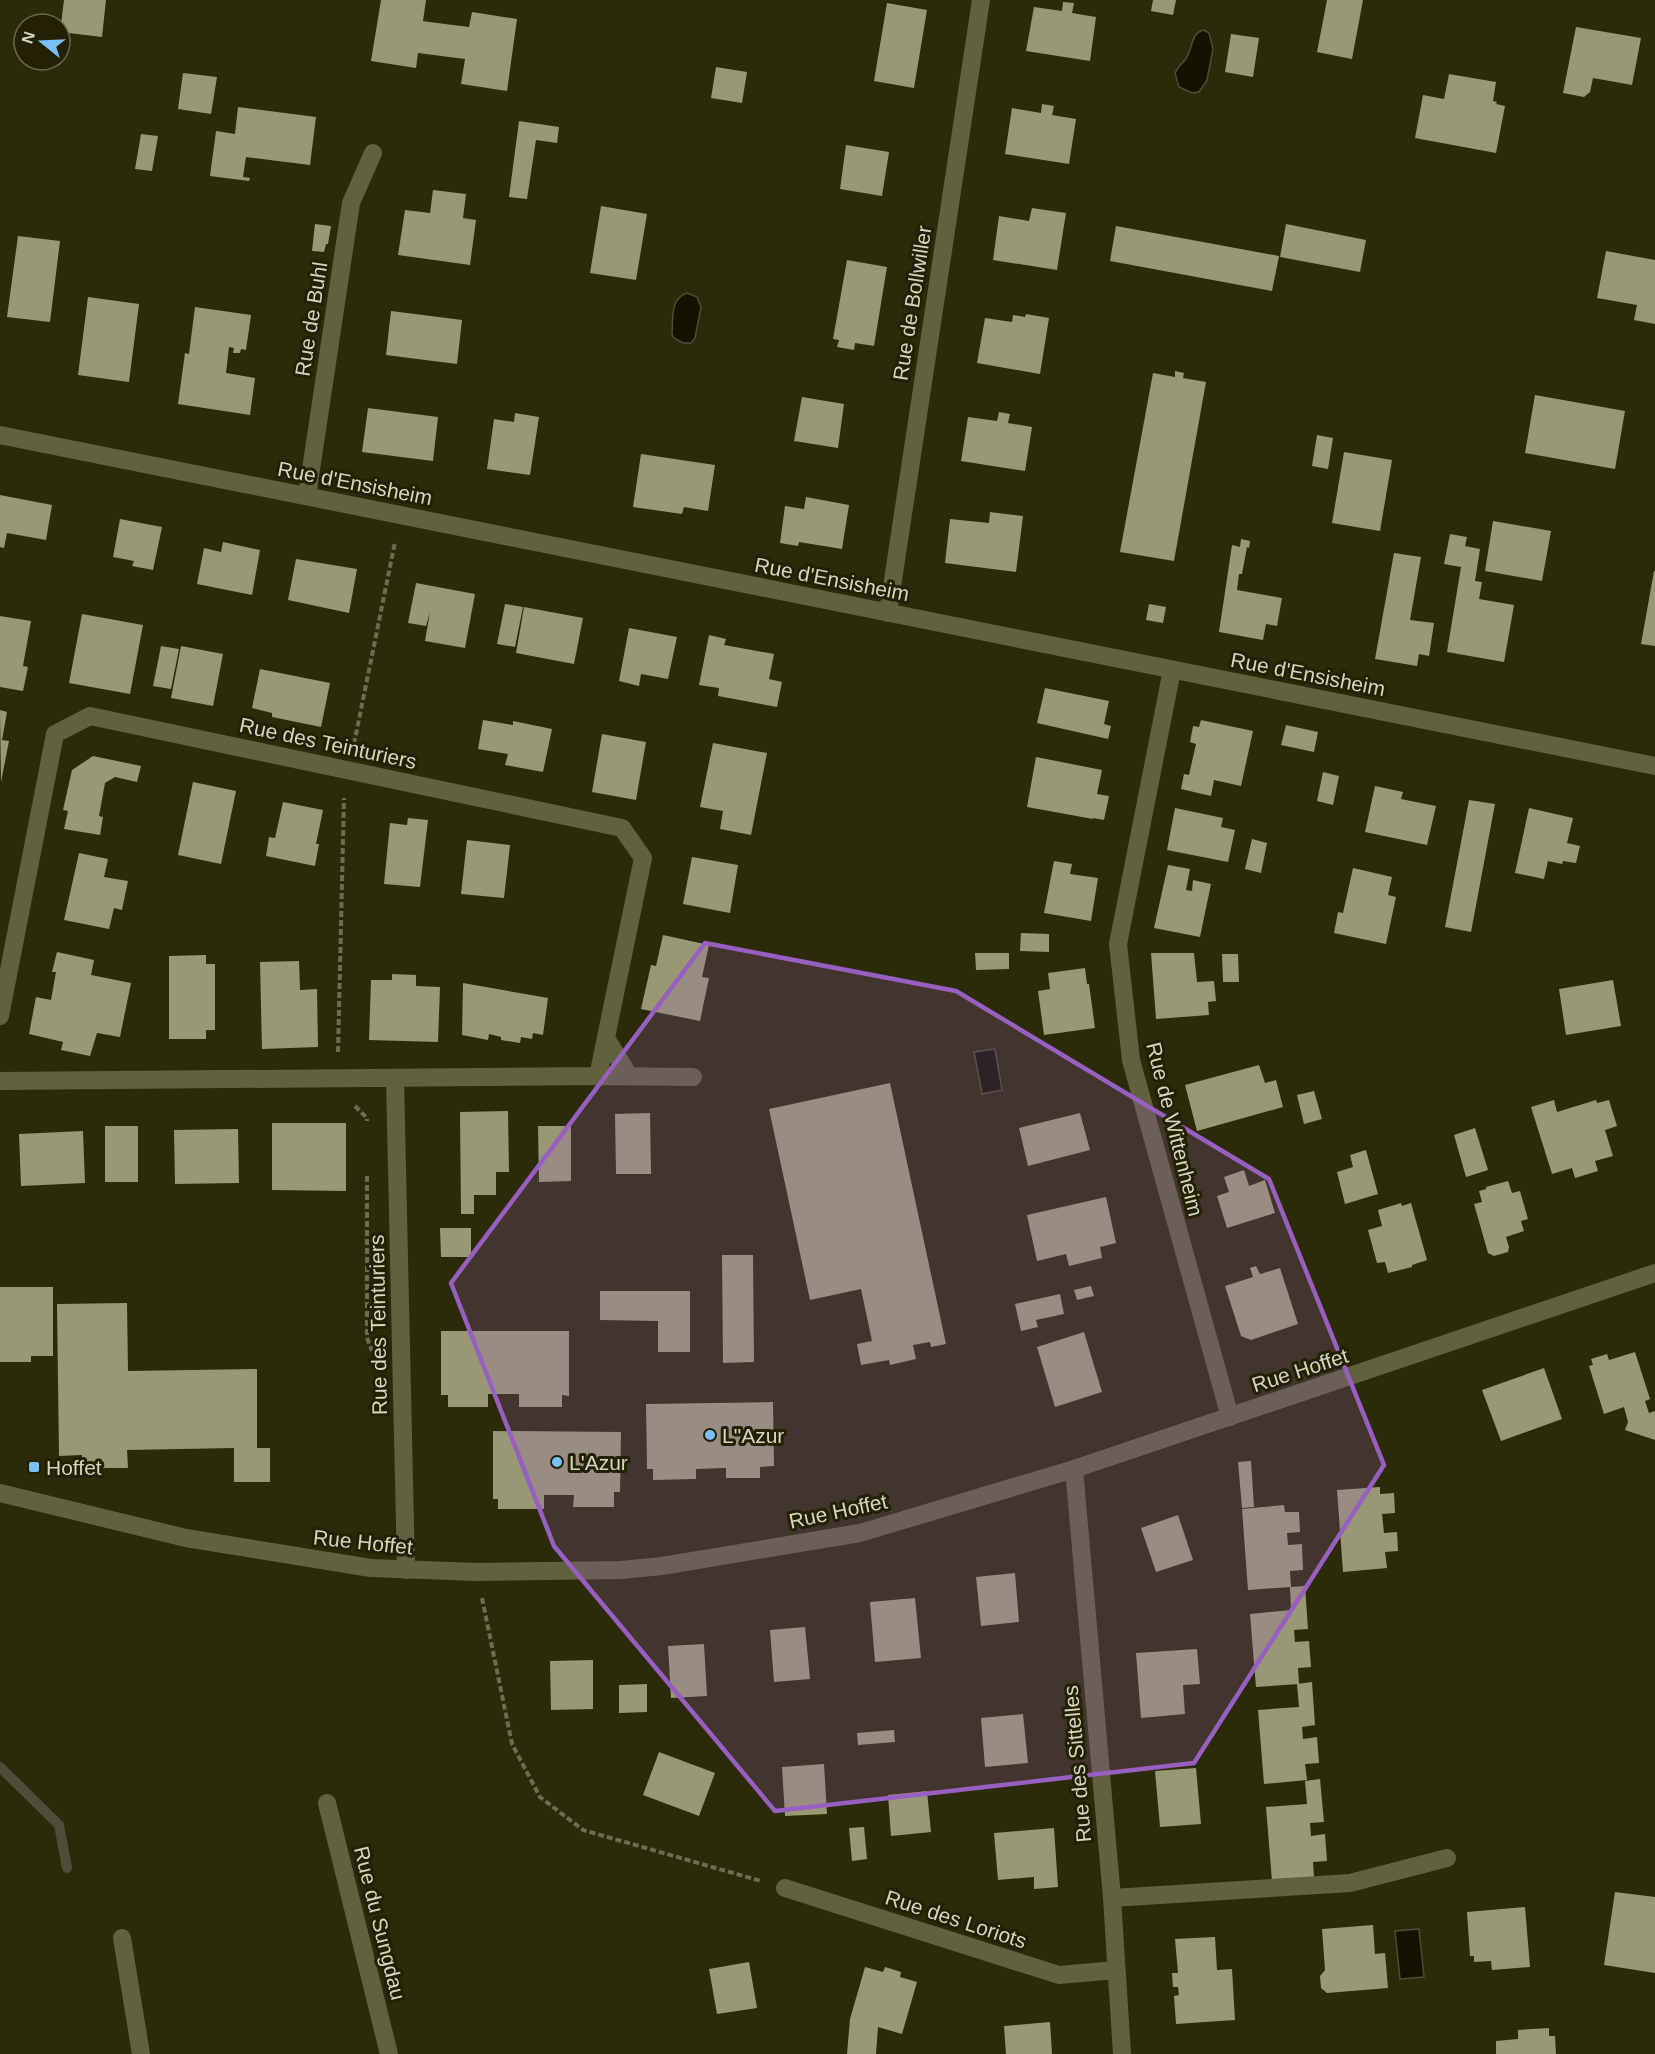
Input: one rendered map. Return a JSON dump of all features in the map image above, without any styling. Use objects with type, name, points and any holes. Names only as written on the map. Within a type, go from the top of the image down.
[{"type":"street","name":"Rue de Bollwiller","points":[[888,613],[981,0]]},
{"type":"street","name":"Rue de Buhl","points":[[308,496],[351,203],[373,153]]},
{"type":"street","name":"Rue d'Ensisheim","points":[[0,435],[1655,766]]},
{"type":"street","name":"Rue de Wittenheim","points":[[1172,670],[1118,944],[1131,1060],[1230,1416]]},
{"type":"street","name":"Rue des Teinturiers","points":[[0,1016],[55,734],[90,716],[622,828],[643,858],[598,1076]]},
{"type":"street","points":[[606,1038],[629,1076]]},
{"type":"street","points":[[4,1077],[338,1079],[693,1077]]},
{"type":"street","name":"Rue des Teinturiers","points":[[395,1079],[406,1570]]},
{"type":"street","name":"Rue Hoffet","points":[[0,1493],[186,1538],[371,1568],[476,1572],[621,1570],[662,1566],[861,1533],[1074,1469],[1655,1274]]},
{"type":"street","name":"Rue des Sittelles","points":[[1074,1469],[1112,1898],[1122,2054]]},
{"type":"street","name":"Rue du Sungdau","points":[[327,1803],[389,2054]]},
{"type":"street","points":[[1112,1898],[1350,1883],[1447,1858]]},
{"type":"street","name":"Rue des Loriots","points":[[785,1888],[1059,1975],[1116,1970]]},
{"type":"street","points":[[122,1938],[141,2054]]},
{"type":"path","points":[[367,1129],[367,1118],[338,1088],[344,793],[401,515]]},
{"type":"path","points":[[367,1174],[367,1338],[374,1358]]},
{"type":"path","points":[[476,1572],[512,1744],[540,1797],[583,1830],[785,1888]]},
{"type":"highlighted area","points":[[705,943],[956,991],[1269,1179],[1384,1465],[1194,1763],[775,1811],[554,1546],[451,1283]]},
{"type":"shaded area","points":[[1204,30],[1209,33],[1213,49],[1207,80],[1199,92],[1192,93],[1179,87],[1175,73],[1187,57],[1194,37]]},
{"type":"shaded area","points":[[687,293],[697,297],[701,307],[695,338],[691,343],[683,343],[674,338],[672,334],[673,316],[678,299]]},
{"type":"shaded area","points":[[995,1049],[1002,1090],[982,1094],[974,1052]]},
{"type":"shaded area","points":[[1419,1929],[1424,1977],[1400,1979],[1395,1931]]},
{"type":"building","points":[[64,0],[106,0],[102,37],[72,33],[72,12],[62,12]]},
{"type":"building","points":[[381,0],[426,0],[423,21],[429,22],[469,27],[472,12],[517,19],[507,91],[461,84],[465,59],[418,53],[416,68],[371,61]]},
{"type":"building","points":[[1153,0],[1176,0],[1173,15],[1151,11]]},
{"type":"building","points":[[1327,0],[1363,0],[1352,59],[1317,52]]},
{"type":"building","points":[[1063,2],[1074,3],[1072,13],[1096,17],[1090,61],[1026,51],[1034,7],[1062,11]]},
{"type":"building","points":[[887,3],[927,10],[914,88],[874,81]]},
{"type":"building","points":[[1576,27],[1641,38],[1632,85],[1593,78],[1590,92],[1584,97],[1563,93]]},
{"type":"building","points":[[1231,34],[1259,38],[1253,77],[1225,72]]},
{"type":"building","points":[[716,67],[747,72],[742,103],[711,98]]},
{"type":"building","points":[[183,73],[217,77],[211,114],[178,109]]},
{"type":"building","points":[[1449,74],[1496,82],[1493,101],[1505,106],[1496,153],[1415,138],[1423,95],[1444,99]]},
{"type":"building","points":[[1042,104],[1054,106],[1052,115],[1076,119],[1069,164],[1005,154],[1012,108],[1041,113]]},
{"type":"building","points":[[238,107],[316,117],[310,165],[246,157],[243,177],[250,178],[249,181],[210,176],[216,131],[235,134]]},
{"type":"building","points":[[519,121],[559,127],[557,143],[536,140],[527,199],[509,197]]},
{"type":"building","points":[[141,134],[158,136],[152,171],[135,169]]},
{"type":"building","points":[[846,145],[889,152],[882,196],[840,189]]},
{"type":"building","points":[[433,190],[466,194],[463,218],[476,220],[470,265],[398,255],[405,210],[430,213]]},
{"type":"building","points":[[601,206],[647,214],[636,280],[590,273]]},
{"type":"building","points":[[1032,208],[1066,213],[1057,270],[993,260],[999,216],[1029,221]]},
{"type":"building","points":[[315,224],[331,226],[324,252],[312,251]]},
{"type":"building","points":[[1286,224],[1366,240],[1360,272],[1280,257]]},
{"type":"building","points":[[1116,226],[1279,256],[1272,291],[1110,261]]},
{"type":"building","points":[[18,236],[60,241],[50,322],[7,317]]},
{"type":"building","points":[[1606,251],[1655,260],[1655,324],[1634,320],[1637,305],[1597,298]]},
{"type":"building","points":[[847,260],[887,267],[874,346],[855,343],[854,350],[837,347],[839,340],[833,339]]},
{"type":"building","points":[[88,297],[139,304],[129,382],[78,375]]},
{"type":"building","points":[[195,307],[251,315],[246,350],[241,349],[240,353],[233,353],[234,348],[229,347],[226,373],[255,378],[250,415],[178,404],[185,353],[189,354]]},
{"type":"building","points":[[391,311],[462,320],[457,364],[386,355]]},
{"type":"building","points":[[1026,314],[1049,318],[1040,374],[977,363],[985,318],[1012,322],[1013,315],[1025,317]]},
{"type":"building","points":[[1175,371],[1184,373],[1183,378],[1206,382],[1174,561],[1120,552],[1153,373],[1175,377]]},
{"type":"building","points":[[1535,395],[1625,411],[1615,469],[1525,453]]},
{"type":"building","points":[[802,397],[844,404],[838,448],[794,441]]},
{"type":"building","points":[[368,408],[438,417],[433,461],[362,452]]},
{"type":"building","points":[[999,412],[1010,414],[1008,423],[1032,427],[1025,471],[961,461],[968,417],[997,421]]},
{"type":"building","points":[[515,413],[539,417],[530,475],[487,469],[494,419],[514,422]]},
{"type":"building","points":[[1317,435],[1333,438],[1328,469],[1312,466]]},
{"type":"building","points":[[1344,452],[1392,460],[1380,531],[1332,523]]},
{"type":"building","points":[[641,454],[715,465],[708,511],[684,507],[682,514],[633,507]]},
{"type":"building","points":[[0,495],[52,505],[46,540],[7,533],[4,548],[0,547]]},
{"type":"building","points":[[806,497],[849,505],[842,549],[799,542],[798,546],[780,543],[785,506],[804,509]]},
{"type":"building","points":[[990,512],[1023,516],[1016,572],[945,563],[950,519],[989,523]]},
{"type":"building","points":[[120,519],[162,527],[153,570],[132,566],[134,561],[113,557]]},
{"type":"building","points":[[1493,521],[1551,531],[1542,581],[1485,571]]},
{"type":"building","points":[[1450,534],[1467,537],[1465,546],[1480,549],[1475,581],[1482,582],[1479,599],[1514,605],[1504,662],[1447,652],[1461,567],[1444,564]]},
{"type":"building","points":[[1241,539],[1250,541],[1242,574],[1239,574],[1237,590],[1282,598],[1277,626],[1266,624],[1263,640],[1219,632],[1232,545],[1240,547]]},
{"type":"building","points":[[223,542],[260,550],[252,595],[197,584],[204,548],[221,552]]},
{"type":"building","points":[[1394,553],[1421,557],[1410,620],[1434,623],[1429,656],[1419,654],[1417,666],[1375,659]]},
{"type":"building","points":[[296,559],[357,569],[349,613],[288,600]]},
{"type":"building","points":[[1655,571],[1655,646],[1641,644]]},
{"type":"building","points":[[416,583],[475,594],[465,648],[425,641],[430,612],[426,626],[408,623]]},
{"type":"building","points":[[505,604],[523,607],[515,647],[497,644]]},
{"type":"building","points":[[1149,604],[1166,607],[1163,623],[1146,620]]},
{"type":"building","points":[[524,607],[583,618],[574,664],[516,653]]},
{"type":"building","points":[[82,614],[143,625],[130,694],[69,683]]},
{"type":"building","points":[[0,616],[31,621],[23,666],[28,667],[23,691],[0,687]]},
{"type":"building","points":[[629,628],[677,637],[668,679],[641,674],[639,686],[619,681]]},
{"type":"building","points":[[709,635],[726,639],[724,645],[774,654],[769,679],[782,682],[777,707],[718,696],[719,688],[699,685]]},
{"type":"building","points":[[161,646],[179,649],[171,689],[153,686]]},
{"type":"building","points":[[181,646],[223,654],[213,706],[171,698]]},
{"type":"building","points":[[260,669],[330,683],[321,727],[272,717],[272,713],[252,708]]},
{"type":"building","points":[[1045,688],[1109,701],[1104,724],[1111,726],[1108,739],[1037,723]]},
{"type":"building","points":[[0,710],[7,712],[2,740],[9,741],[1,782]]},
{"type":"building","points":[[483,720],[513,725],[513,721],[552,729],[543,772],[505,765],[508,754],[478,749]]},
{"type":"building","points":[[1201,720],[1253,731],[1241,786],[1214,780],[1211,796],[1181,789],[1184,774],[1189,775],[1196,744],[1190,742],[1193,726],[1199,727]]},
{"type":"building","points":[[1286,725],[1318,732],[1314,752],[1281,745]]},
{"type":"building","points":[[602,734],[646,742],[636,800],[592,792]]},
{"type":"building","points":[[713,743],[767,753],[751,835],[720,829],[723,811],[700,807]]},
{"type":"building","points":[[93,756],[141,766],[137,782],[115,777],[105,783],[99,816],[103,817],[100,835],[64,829],[68,811],[63,810],[72,770]]},
{"type":"building","points":[[1036,757],[1102,770],[1097,794],[1109,796],[1104,820],[1027,807]]},
{"type":"building","points":[[1323,772],[1339,776],[1333,805],[1317,801]]},
{"type":"building","points":[[193,782],[236,791],[221,864],[178,855]]},
{"type":"building","points":[[1375,786],[1403,792],[1401,799],[1436,806],[1427,845],[1365,832]]},
{"type":"building","points":[[1469,800],[1495,804],[1471,932],[1445,927]]},
{"type":"building","points":[[283,802],[323,810],[316,844],[319,844],[315,866],[266,856],[269,837],[275,838]]},
{"type":"building","points":[[1175,808],[1223,818],[1221,827],[1235,830],[1228,862],[1167,850]]},
{"type":"building","points":[[1529,808],[1573,818],[1567,843],[1580,846],[1576,863],[1563,861],[1562,864],[1548,861],[1544,879],[1515,873]]},
{"type":"building","points":[[408,818],[428,820],[420,887],[384,884],[390,823],[407,825]]},
{"type":"building","points":[[1252,839],[1267,843],[1261,873],[1245,869]]},
{"type":"building","points":[[467,840],[510,845],[504,898],[461,894]]},
{"type":"building","points":[[79,853],[108,859],[104,877],[128,881],[122,910],[114,908],[109,929],[64,920]]},
{"type":"building","points":[[692,857],[738,865],[730,913],[683,904]]},
{"type":"building","points":[[1054,861],[1072,864],[1070,874],[1098,878],[1091,921],[1044,913]]},
{"type":"building","points":[[1168,865],[1190,869],[1186,890],[1192,891],[1193,880],[1211,884],[1200,937],[1154,928]]},
{"type":"building","points":[[1353,868],[1392,877],[1388,895],[1396,897],[1386,944],[1334,933],[1338,912],[1343,913]]},
{"type":"building","points":[[1021,933],[1049,934],[1049,952],[1020,951]]},
{"type":"building","points":[[663,935],[709,945],[702,977],[709,978],[700,1021],[641,1009],[651,965],[656,966]]},
{"type":"building","points":[[57,952],[94,960],[91,975],[131,983],[120,1037],[97,1033],[90,1056],[61,1050],[63,1042],[29,1034],[36,997],[51,1000],[56,972],[52,972]]},
{"type":"building","points":[[975,953],[1009,953],[1009,969],[976,970]]},
{"type":"building","points":[[1151,953],[1194,953],[1197,982],[1214,981],[1216,1001],[1208,1002],[1209,1015],[1156,1019]]},
{"type":"building","points":[[1222,954],[1238,954],[1239,982],[1223,982]]},
{"type":"building","points":[[206,955],[206,964],[215,964],[215,1030],[206,1030],[206,1039],[169,1039],[169,956]]},
{"type":"building","points":[[299,961],[300,990],[317,989],[318,1047],[262,1049],[260,962]]},
{"type":"building","points":[[1085,968],[1095,1028],[1044,1035],[1038,991],[1050,989],[1048,973]]},
{"type":"building","points":[[392,974],[416,975],[416,986],[440,987],[438,1042],[369,1040],[371,980],[392,980]]},
{"type":"building","points":[[1613,980],[1621,1026],[1566,1035],[1559,989]]},
{"type":"building","points":[[463,983],[548,998],[543,1035],[533,1033],[532,1039],[521,1037],[520,1043],[501,1040],[501,1037],[489,1034],[488,1040],[462,1035]]},
{"type":"building","points":[[1259,1065],[1265,1083],[1276,1080],[1283,1107],[1197,1131],[1185,1085]]},
{"type":"building","points":[[890,1083],[946,1344],[931,1347],[930,1342],[913,1345],[916,1359],[890,1365],[889,1360],[861,1365],[857,1344],[872,1341],[861,1289],[810,1300],[769,1109]]},
{"type":"building","points":[[1314,1091],[1322,1119],[1304,1124],[1297,1095]]},
{"type":"building","points":[[1554,1100],[1557,1112],[1596,1100],[1597,1103],[1609,1100],[1617,1126],[1605,1130],[1613,1156],[1595,1161],[1598,1171],[1575,1178],[1572,1168],[1552,1174],[1531,1107]]},
{"type":"building","points":[[508,1111],[509,1172],[496,1172],[496,1195],[474,1195],[474,1214],[461,1214],[460,1112]]},
{"type":"building","points":[[650,1113],[651,1174],[616,1174],[615,1114]]},
{"type":"building","points":[[1080,1113],[1090,1150],[1028,1166],[1019,1128]]},
{"type":"building","points":[[272,1123],[346,1123],[346,1191],[272,1190]]},
{"type":"building","points":[[105,1126],[138,1126],[138,1182],[105,1182]]},
{"type":"building","points":[[538,1126],[571,1126],[571,1181],[539,1182]]},
{"type":"building","points":[[1475,1128],[1488,1170],[1466,1177],[1454,1135]]},
{"type":"building","points":[[238,1129],[239,1183],[175,1184],[174,1130]]},
{"type":"building","points":[[83,1131],[85,1183],[21,1186],[19,1134]]},
{"type":"building","points":[[1366,1150],[1378,1194],[1345,1204],[1337,1172],[1353,1167],[1350,1155]]},
{"type":"building","points":[[1244,1170],[1249,1186],[1265,1180],[1275,1213],[1227,1228],[1217,1196],[1229,1192],[1224,1177]]},
{"type":"building","points":[[1508,1181],[1512,1193],[1520,1191],[1528,1219],[1521,1221],[1524,1231],[1506,1237],[1508,1252],[1494,1256],[1488,1253],[1474,1204],[1482,1202],[1479,1191]]},
{"type":"building","points":[[1106,1197],[1116,1243],[1100,1247],[1102,1258],[1069,1266],[1066,1254],[1037,1261],[1027,1215]]},
{"type":"building","points":[[1401,1203],[1402,1206],[1411,1203],[1427,1260],[1412,1265],[1412,1267],[1388,1273],[1385,1262],[1377,1263],[1368,1230],[1382,1226],[1378,1210]]},
{"type":"building","points":[[440,1228],[471,1228],[471,1257],[441,1257]]},
{"type":"building","points":[[722,1255],[753,1255],[754,1362],[723,1363]]},
{"type":"building","points":[[1256,1266],[1260,1274],[1280,1268],[1298,1324],[1251,1340],[1241,1336],[1225,1286],[1253,1277],[1250,1268]]},
{"type":"building","points":[[1091,1286],[1094,1296],[1077,1300],[1074,1290]]},
{"type":"building","points":[[0,1287],[53,1287],[53,1356],[31,1356],[31,1362],[0,1362]]},
{"type":"building","points":[[600,1291],[690,1291],[690,1352],[658,1352],[658,1321],[600,1320]]},
{"type":"building","points":[[1060,1294],[1064,1314],[1036,1320],[1038,1327],[1021,1331],[1015,1304]]},
{"type":"building","points":[[127,1303],[128,1371],[257,1369],[257,1448],[270,1448],[270,1482],[234,1482],[234,1448],[127,1450],[128,1468],[82,1468],[82,1455],[59,1456],[57,1304]]},
{"type":"building","name":"L'Azur","points":[[441,1331],[569,1331],[569,1396],[562,1395],[562,1407],[519,1407],[519,1394],[488,1394],[488,1407],[448,1407],[448,1395],[441,1395]]},
{"type":"building","points":[[1084,1332],[1102,1392],[1055,1407],[1037,1347]]},
{"type":"building","points":[[1635,1352],[1650,1399],[1645,1401],[1649,1413],[1655,1411],[1655,1440],[1625,1430],[1628,1422],[1624,1407],[1604,1414],[1589,1366],[1593,1365],[1591,1359],[1607,1354],[1609,1360]]},
{"type":"building","points":[[1544,1368],[1562,1419],[1501,1441],[1482,1390]]},
{"type":"building","name":"L\"Azur","points":[[773,1402],[774,1466],[760,1467],[760,1478],[726,1478],[726,1468],[696,1469],[696,1479],[653,1480],[653,1469],[647,1469],[646,1404]]},
{"type":"building","name":"L'Azur","points":[[493,1431],[621,1432],[620,1492],[614,1492],[614,1507],[573,1507],[574,1495],[544,1495],[544,1509],[498,1509],[498,1499],[493,1499]]},
{"type":"building","points":[[1251,1461],[1254,1507],[1242,1508],[1238,1462]]},
{"type":"building","points":[[1380,1487],[1380,1494],[1394,1493],[1395,1513],[1382,1514],[1384,1533],[1397,1532],[1398,1551],[1385,1552],[1387,1568],[1343,1572],[1337,1490]]},
{"type":"building","points":[[1284,1505],[1285,1512],[1299,1512],[1300,1532],[1287,1533],[1288,1545],[1302,1544],[1303,1570],[1290,1571],[1291,1587],[1305,1586],[1308,1629],[1294,1630],[1295,1642],[1309,1641],[1311,1667],[1298,1668],[1299,1684],[1256,1687],[1250,1614],[1291,1610],[1290,1587],[1248,1590],[1242,1509]]},
{"type":"building","points":[[1178,1515],[1193,1560],[1156,1572],[1141,1528]]},
{"type":"building","points":[[1015,1573],[1019,1622],[981,1626],[976,1577]]},
{"type":"building","points":[[915,1598],[921,1658],[875,1662],[870,1602]]},
{"type":"building","points":[[805,1627],[810,1679],[774,1682],[770,1630]]},
{"type":"building","points":[[704,1644],[707,1696],[671,1698],[668,1646]]},
{"type":"building","points":[[1197,1649],[1200,1684],[1183,1685],[1185,1714],[1141,1718],[1136,1653]]},
{"type":"building","points":[[593,1660],[593,1709],[551,1710],[550,1661]]},
{"type":"building","points":[[1312,1682],[1315,1725],[1302,1727],[1303,1739],[1317,1737],[1319,1763],[1305,1764],[1307,1780],[1264,1784],[1258,1710],[1299,1707],[1297,1684]]},
{"type":"building","points":[[647,1684],[647,1712],[619,1713],[619,1685]]},
{"type":"building","points":[[1023,1714],[1028,1763],[985,1767],[981,1718]]},
{"type":"building","points":[[894,1730],[895,1742],[858,1745],[857,1733]]},
{"type":"building","points":[[659,1752],[715,1773],[699,1816],[643,1795]]},
{"type":"building","points":[[824,1764],[827,1814],[785,1816],[782,1767]]},
{"type":"building","points":[[1196,1768],[1201,1824],[1160,1827],[1155,1771]]},
{"type":"building","points":[[1320,1779],[1324,1822],[1310,1823],[1311,1836],[1325,1834],[1327,1861],[1313,1862],[1314,1877],[1272,1881],[1266,1807],[1307,1804],[1305,1781]]},
{"type":"building","points":[[927,1791],[931,1832],[891,1836],[888,1795]]},
{"type":"building","points":[[864,1827],[867,1859],[852,1861],[849,1828]]},
{"type":"building","points":[[1054,1828],[1058,1887],[1034,1889],[1034,1877],[998,1880],[994,1833]]},
{"type":"building","points":[[1615,1892],[1655,1897],[1655,1973],[1604,1965]]},
{"type":"building","points":[[1525,1907],[1530,1967],[1492,1970],[1491,1961],[1474,1962],[1474,1956],[1470,1956],[1467,1912]]},
{"type":"building","points":[[1373,1925],[1375,1954],[1385,1953],[1388,1988],[1327,1993],[1321,1988],[1320,1976],[1325,1970],[1322,1929]]},
{"type":"building","points":[[1215,1937],[1217,1970],[1232,1969],[1235,2020],[1176,2024],[1174,1996],[1179,1995],[1178,1987],[1173,1987],[1172,1973],[1178,1973],[1175,1939]]},
{"type":"building","points":[[749,1962],[757,2008],[717,2014],[709,1969]]},
{"type":"building","points":[[865,1967],[883,1972],[885,1967],[901,1972],[900,1977],[917,1982],[902,2034],[878,2027],[876,2054],[847,2054],[850,2019]]},
{"type":"building","points":[[1050,2022],[1052,2054],[1006,2054],[1004,2026]]},
{"type":"building","points":[[1549,2028],[1549,2036],[1555,2036],[1556,2054],[1496,2054],[1496,2041],[1518,2039],[1518,2030]]},
{"type":"waterway","points":[[0,1767],[59,1825],[67,1868]]},
{"type":"place","name":"L\"Azur","points":[[710,1435]]},
{"type":"place","name":"L'Azur","points":[[557,1462]]},
{"type":"place","name":"Hoffet","points":[[34,1467]]}]
